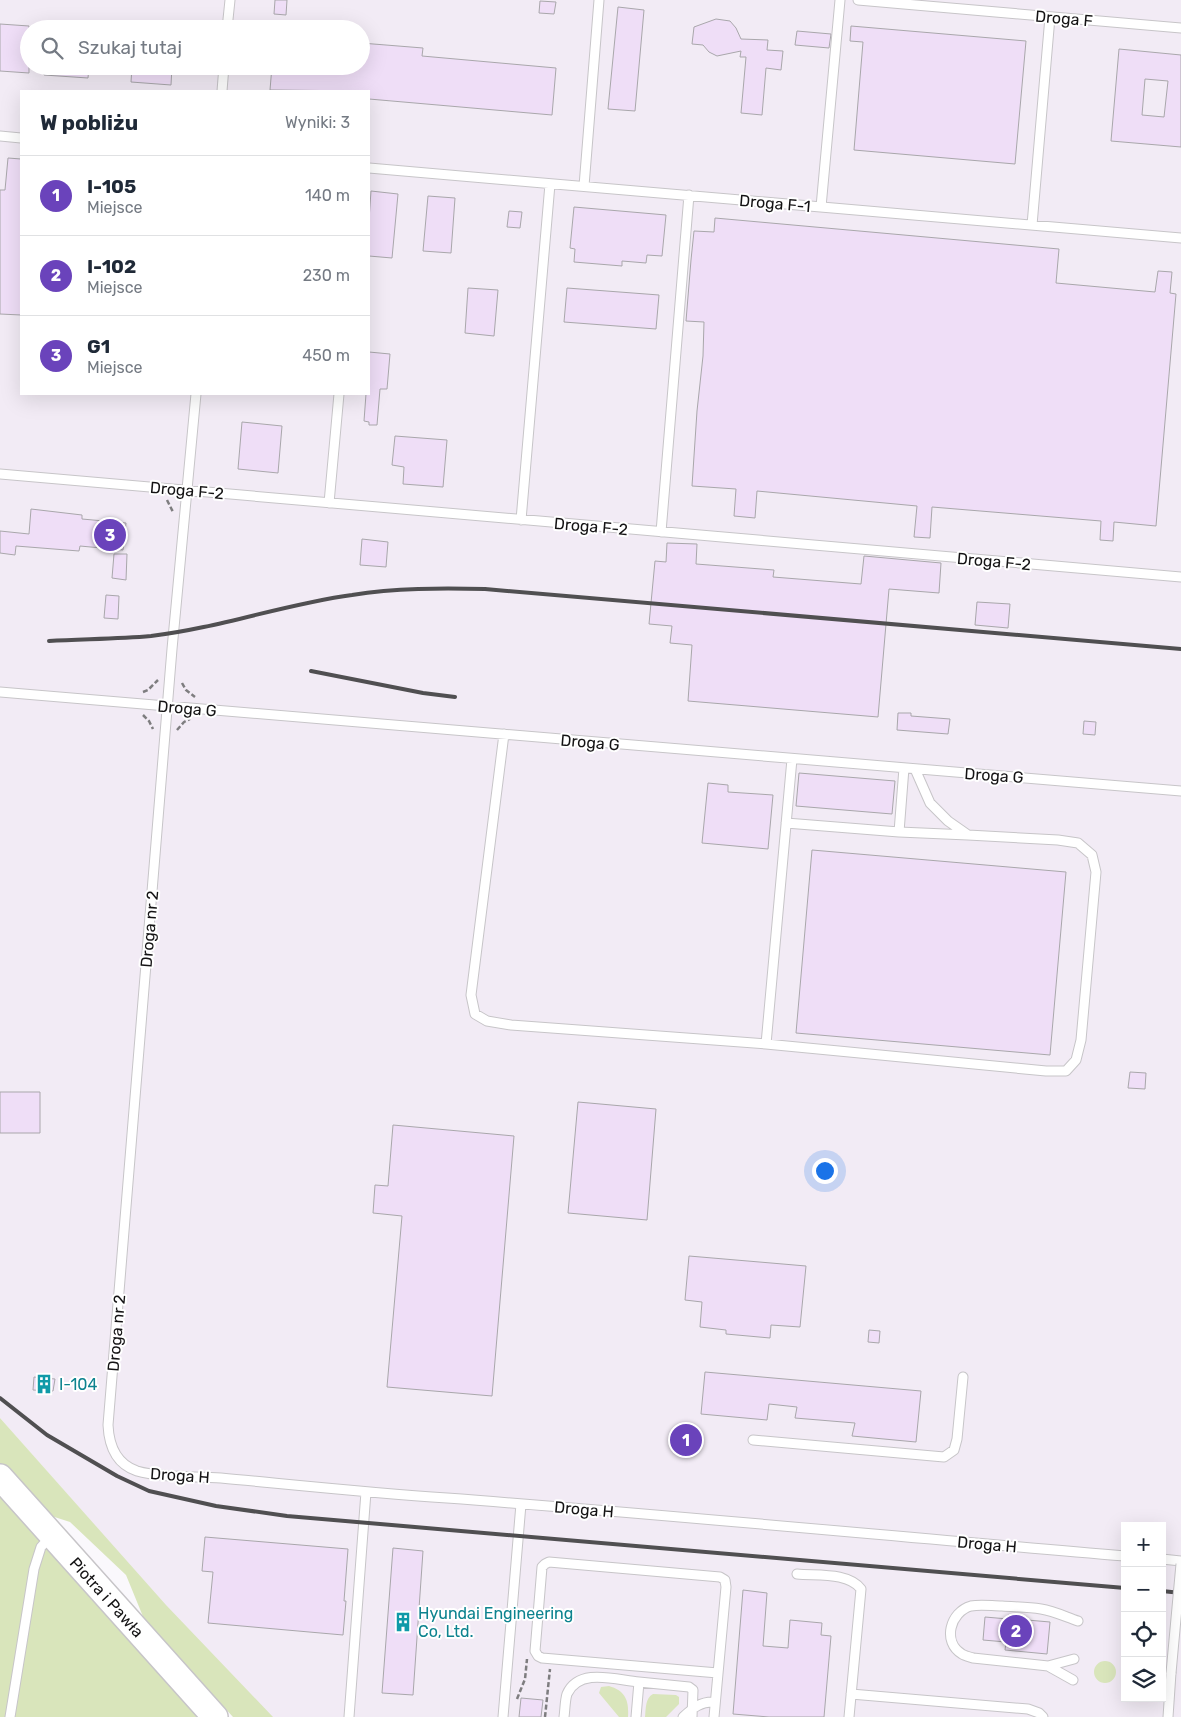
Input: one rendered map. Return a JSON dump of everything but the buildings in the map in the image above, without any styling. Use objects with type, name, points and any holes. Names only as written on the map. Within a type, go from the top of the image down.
[{"type":"street","name":"Piotra i Pawła","points":[[0,1477],[215,1717]]},
{"type":"lane","points":[[228,20],[230,0]]},
{"type":"lane","points":[[584,186],[600,0]]},
{"type":"lane","points":[[821,207],[840,0]]},
{"type":"lane","name":"Droga F","points":[[858,0],[1181,28]]},
{"type":"lane","points":[[1032,225],[1050,17]]},
{"type":"lane","points":[[222,90],[223,75]]},
{"type":"lane","points":[[0,136],[20,138]]},
{"type":"lane","name":"Droga F-1","points":[[370,168],[1181,238]]},
{"type":"lane","points":[[521,520],[550,184]]},
{"type":"lane","points":[[661,532],[689,195]]},
{"type":"lane","name":"Droga nr 2","points":[[121,1461],[113,1451],[108,1425],[196,395]]},
{"type":"lane","points":[[329,503],[339,395]]},
{"type":"lane","name":"Droga F-2","points":[[0,474],[1181,577]]},
{"type":"lane","name":"Droga G","points":[[0,692],[1181,791]]},
{"type":"lane","points":[[504,734],[471,995],[475,1014],[487,1021],[511,1025],[766,1044],[1046,1071],[1066,1070],[1076,1060],[1081,1040],[1096,872],[1092,855],[1078,843],[1058,840],[899,832],[786,822]]},
{"type":"lane","points":[[766,1044],[792,759]]},
{"type":"lane","points":[[899,832],[904,768]]},
{"type":"lane","points":[[915,769],[930,803],[948,821],[968,835]]},
{"type":"lane","points":[[753,1440],[944,1457],[954,1450],[957,1439],[963,1377]]},
{"type":"lane","name":"Droga H","points":[[121,1461],[133,1470],[147,1474],[218,1478],[1121,1556]]},
{"type":"lane","points":[[349,1717],[366,1492]]},
{"type":"lane","points":[[502,1716],[521,1504]]},
{"type":"lane","points":[[10,1717],[34,1569],[41,1547],[52,1535]]},
{"type":"lane","points":[[1166,1560],[1181,1562],[1168,1717]]},
{"type":"lane","points":[[714,1717],[726,1587],[725,1580],[720,1577],[550,1562],[542,1567],[535,1651],[538,1656],[542,1658],[718,1673]]},
{"type":"lane","points":[[797,1574],[845,1578],[856,1583],[860,1589],[849,1717]]},
{"type":"lane","points":[[1074,1659],[1048,1666],[973,1658],[962,1654],[954,1646],[951,1625],[955,1616],[963,1609],[986,1605],[1041,1609],[1078,1621]]},
{"type":"lane","points":[[1048,1666],[1073,1680]]},
{"type":"lane","points":[[564,1717],[566,1696],[573,1684],[581,1678],[591,1676],[689,1687],[693,1690],[692,1717]]},
{"type":"lane","points":[[636,1717],[639,1682]]},
{"type":"lane","points":[[851,1694],[1028,1709],[1039,1713],[1043,1717]]},
{"type":"lane","points":[[683,1717],[693,1707],[706,1702],[715,1702]]},
{"type":"path","points":[[167,500],[172,508],[174,519]]},
{"type":"path","points":[[155,734],[153,726],[144,716],[136,711],[122,710],[123,693],[148,690],[160,678]]},
{"type":"path","points":[[180,678],[186,690],[194,696],[214,700],[213,710]]},
{"type":"path","points":[[175,735],[184,722],[193,718]]},
{"type":"path","points":[[545,1717],[550,1664]]},
{"type":"shaded area","points":[[0,0],[1181,0],[1181,1717],[257,1717],[0,1418]]},
{"type":"green space","points":[[0,1418],[166,1605],[273,1717],[233,1717],[144,1619],[126,1575],[70,1522],[39,1512],[0,1466]]},
{"type":"green space","points":[[0,1491],[204,1717],[0,1717]]},
{"type":"green space","points":[[1105,1661],[1113,1664],[1116,1672],[1113,1680],[1105,1683],[1097,1680],[1094,1672],[1097,1664]]},
{"type":"green space","points":[[609,1686],[615,1688],[625,1697],[628,1706],[628,1717],[619,1717],[599,1693],[601,1687]]},
{"type":"green space","points":[[653,1694],[676,1695],[679,1697],[679,1704],[666,1717],[645,1717],[647,1701]]},
{"type":"railway","points":[[49,641],[151,636],[352,595],[402,590],[485,589],[1181,649]]},
{"type":"railway","points":[[311,671],[423,693],[455,697]]},
{"type":"railway","points":[[0,1398],[47,1435],[117,1476],[149,1491],[216,1506],[287,1516],[1121,1588]]},
{"type":"railway","points":[[1166,1591],[1181,1593]]},
{"type":"place","name":"G1","points":[[110,535]]},
{"type":"place","name":"I-104","points":[[44,1384]]},
{"type":"place","name":"I-105","points":[[686,1440]]},
{"type":"place","name":"Hyundai Engineering Co, Ltd.","points":[[403,1622]]},
{"type":"place","name":"I-102","points":[[1016,1631]]}]
